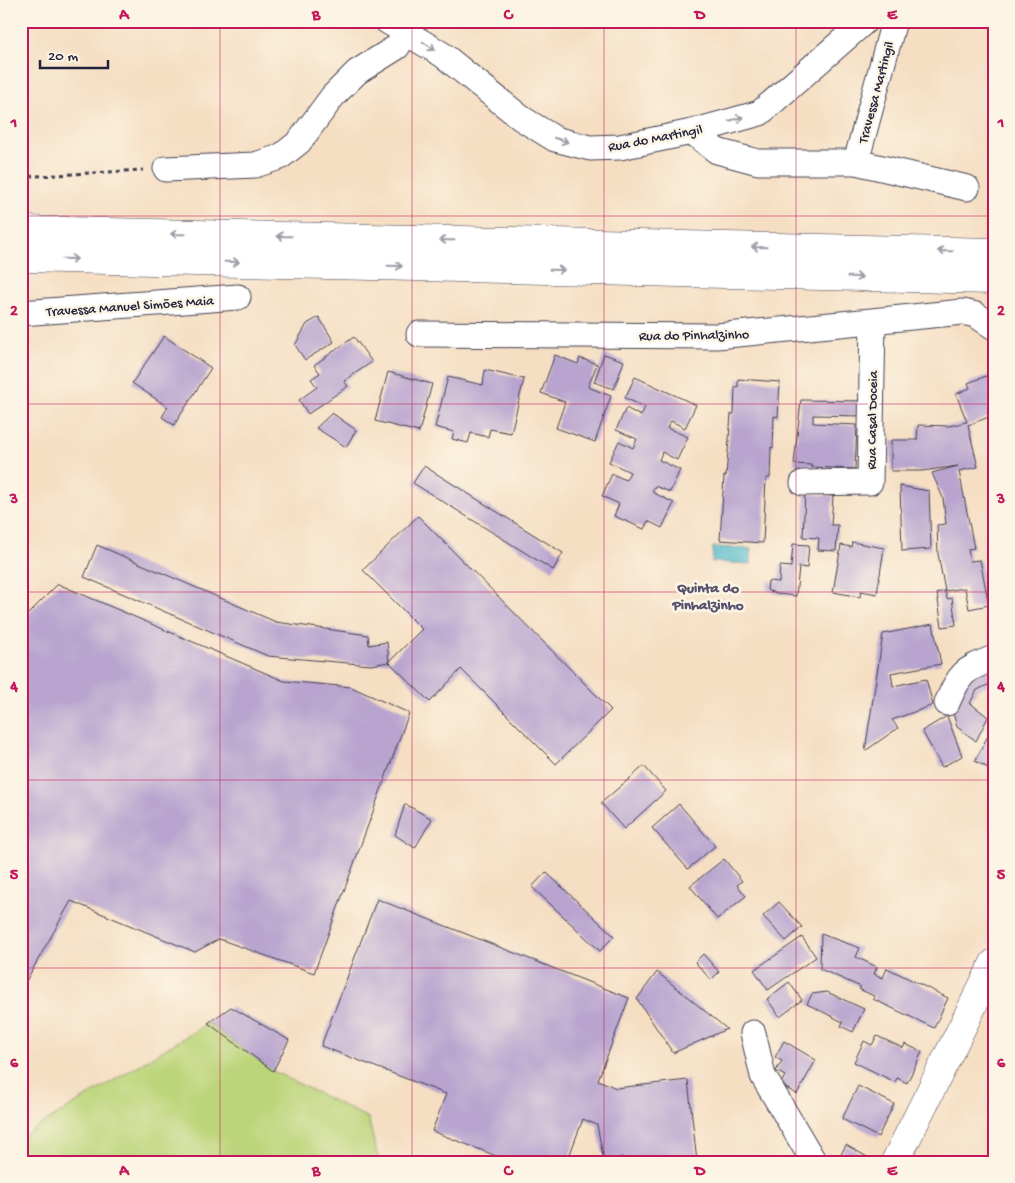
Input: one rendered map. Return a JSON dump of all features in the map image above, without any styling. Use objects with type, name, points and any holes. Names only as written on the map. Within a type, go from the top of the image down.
[{"type":"main road","points":[[21,230],[994,252]]},
{"type":"main road","points":[[21,258],[994,280]]},
{"type":"main road","points":[[895,1162],[994,963]]},
{"type":"street","name":"Travessa Martingil","points":[[856,162],[894,21]]},
{"type":"street","name":"Rua do Martingil","points":[[397,26],[442,56],[521,118],[555,139],[590,148],[620,147],[692,132],[760,113],[852,25]]},
{"type":"street","points":[[166,169],[255,165],[280,157],[299,142],[339,90],[357,72],[397,47],[397,26]]},
{"type":"street","points":[[692,132],[717,151],[758,162],[856,162],[967,188]]},
{"type":"street","name":"Travessa Manuel Simões Maia","points":[[21,313],[238,297]]},
{"type":"street","name":"Rua do Pinhalzinho","points":[[419,334],[717,336],[963,312],[976,316],[994,328]]},
{"type":"street","name":"Rua Casal Doceia","points":[[803,483],[870,482],[873,321]]},
{"type":"street","points":[[948,703],[957,681],[968,668],[994,658]]},
{"type":"street","points":[[753,1033],[763,1076],[814,1162]]},
{"type":"path","points":[[21,177],[166,169]]},
{"type":"green space","points":[[208,1023],[273,1071],[368,1118],[379,1162],[21,1162],[21,1137]]},
{"type":"water","points":[[713,547],[751,549],[751,564],[712,562]]},
{"type":"building","points":[[319,317],[334,342],[305,360],[295,345],[307,324]]},
{"type":"building","points":[[164,336],[211,368],[174,425],[162,417],[168,407],[132,383]]},
{"type":"building","points":[[354,337],[372,362],[344,381],[348,386],[308,414],[299,400],[317,387],[311,379],[320,373],[314,365]]},
{"type":"building","points":[[604,354],[624,361],[614,389],[594,382]]},
{"type":"building","points":[[555,355],[578,364],[580,358],[597,364],[588,387],[611,396],[595,442],[556,428],[565,402],[541,393]]},
{"type":"building","points":[[485,370],[524,379],[511,433],[490,429],[488,437],[471,433],[468,443],[452,439],[454,432],[435,427],[448,377],[483,385]]},
{"type":"building","points":[[388,372],[432,384],[419,432],[375,421]]},
{"type":"building","points":[[994,373],[994,415],[968,425],[978,467],[959,471],[974,548],[968,549],[970,561],[980,560],[989,605],[969,609],[965,588],[945,591],[938,554],[937,525],[946,524],[943,498],[932,473],[958,466],[922,471],[891,471],[891,440],[917,440],[918,425],[949,426],[967,422],[956,394],[970,388],[968,383]]},
{"type":"building","points":[[635,377],[696,405],[685,428],[671,421],[667,428],[688,437],[677,460],[662,452],[659,460],[680,470],[670,492],[655,486],[652,492],[674,503],[662,528],[648,521],[644,529],[614,516],[619,504],[602,496],[612,474],[626,480],[630,472],[609,462],[619,441],[633,448],[637,439],[616,430],[626,408],[641,416],[645,407],[625,398]]},
{"type":"building","points":[[738,379],[780,382],[778,417],[774,416],[770,478],[766,478],[763,543],[720,540],[724,476],[726,476],[731,414],[734,414],[735,387],[738,387]]},
{"type":"building","points":[[801,400],[864,401],[863,416],[813,415],[813,423],[857,425],[855,469],[811,467],[811,465],[794,464]]},
{"type":"building","points":[[332,413],[356,430],[346,447],[316,428]]},
{"type":"building","points":[[424,466],[563,553],[553,570],[413,483]]},
{"type":"building","points":[[900,486],[929,491],[931,549],[902,551]]},
{"type":"building","points":[[805,494],[833,496],[831,525],[838,525],[836,551],[818,550],[819,538],[803,537]]},
{"type":"building","points":[[418,516],[611,710],[556,764],[461,669],[430,702],[389,662],[422,629],[363,570]]},
{"type":"building","points":[[852,542],[884,548],[877,594],[861,591],[860,597],[833,592],[841,545],[851,547]]},
{"type":"building","points":[[793,544],[809,545],[807,568],[799,567],[796,596],[777,594],[767,590],[768,581],[779,582],[780,566],[791,567]]},
{"type":"building","points":[[97,545],[276,622],[368,635],[369,645],[387,642],[389,662],[371,665],[268,656],[84,577]]},
{"type":"building","points":[[58,584],[284,681],[351,687],[409,713],[314,973],[219,939],[195,952],[71,901],[21,990],[21,621]]},
{"type":"building","points":[[945,591],[947,599],[952,598],[956,625],[942,627],[937,593]]},
{"type":"building","points":[[933,624],[941,664],[891,673],[893,686],[926,679],[933,705],[892,720],[898,728],[865,751],[883,634]]},
{"type":"building","points":[[994,665],[994,682],[977,690],[970,703],[988,717],[976,741],[957,727],[953,713],[964,682]]},
{"type":"building","points":[[947,716],[962,756],[942,767],[922,731]]},
{"type":"building","points":[[994,724],[994,771],[975,761]]},
{"type":"building","points":[[644,766],[666,791],[624,829],[601,803]]},
{"type":"building","points":[[405,804],[432,819],[415,848],[395,835]]},
{"type":"building","points":[[679,804],[715,846],[688,869],[652,828]]},
{"type":"building","points":[[724,859],[742,881],[737,885],[746,896],[717,919],[690,886]]},
{"type":"building","points":[[546,872],[614,936],[600,951],[532,887]]},
{"type":"building","points":[[377,899],[629,998],[598,1080],[616,1088],[688,1080],[697,1162],[622,1162],[622,1157],[604,1161],[597,1125],[583,1119],[567,1162],[512,1162],[432,1131],[446,1094],[321,1046]]},
{"type":"building","points":[[779,902],[802,927],[786,941],[763,916]]},
{"type":"building","points":[[821,934],[860,948],[856,957],[877,967],[874,974],[883,978],[887,968],[948,998],[934,1028],[873,999],[874,996],[859,989],[861,987],[820,969]]},
{"type":"building","points":[[802,937],[816,957],[768,990],[754,970]]},
{"type":"building","points":[[703,954],[719,972],[711,980],[695,962]]},
{"type":"building","points":[[657,972],[727,1029],[673,1053],[637,999]]},
{"type":"building","points":[[789,982],[802,1000],[780,1017],[767,999]]},
{"type":"building","points":[[827,992],[864,1009],[853,1032],[841,1026],[843,1022],[807,1004],[812,994]]},
{"type":"building","points":[[231,1007],[289,1040],[273,1071],[208,1023]]},
{"type":"building","points":[[877,1036],[903,1048],[905,1044],[922,1052],[907,1083],[897,1078],[895,1082],[854,1062],[864,1041],[872,1045]]},
{"type":"building","points":[[784,1041],[816,1060],[797,1094],[780,1085],[785,1076],[776,1071],[782,1061],[775,1057]]},
{"type":"building","points":[[858,1086],[894,1104],[878,1137],[842,1119]]},
{"type":"building","points":[[846,1145],[869,1158],[867,1162],[837,1162]]},
{"type":"district","name":"Quinta do Pinhalzinho","points":[[708,596]]}]
